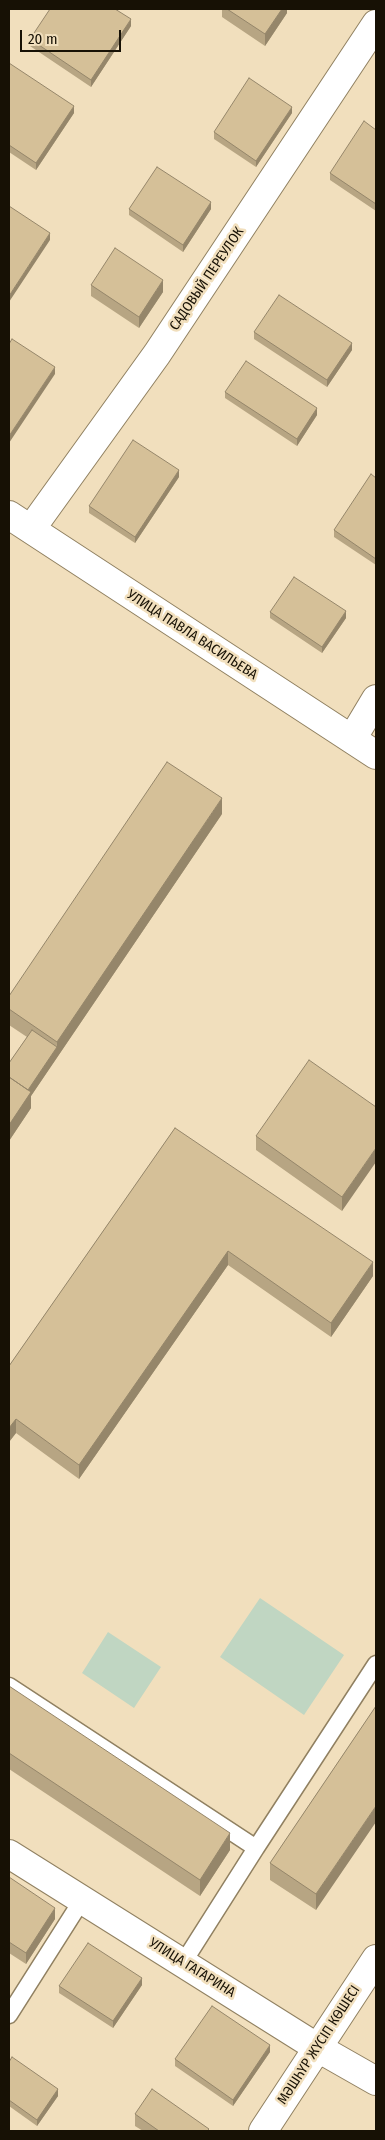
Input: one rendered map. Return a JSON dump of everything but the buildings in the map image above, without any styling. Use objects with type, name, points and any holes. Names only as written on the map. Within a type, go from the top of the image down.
[{"type":"street","name":"САДОВЫЙ ПЕРЕУЛОК","points":[[31,530],[157,354],[376,24]]},
{"type":"street","name":"УЛИЦА ПАВЛА ВАСИЛЬЕВА","points":[[9,515],[376,755]]},
{"type":"street","points":[[352,739],[376,699]]},
{"type":"street","name":"УЛИЦА ГАГАРИНА","points":[[9,1854],[318,2048],[376,2081]]},
{"type":"street","name":"МӘШҺҮР ЖҮСІП КӨШЕСІ","points":[[263,2131],[376,1959]]},
{"type":"lane","points":[[183,1962],[376,1664]]},
{"type":"lane","points":[[9,1686],[256,1848]]},
{"type":"lane","points":[[9,2015],[82,1900]]},
{"type":"green space","points":[[260,1598],[344,1655],[304,1715],[220,1657]]},
{"type":"green space","points":[[108,1632],[161,1667],[134,1708],[82,1673]]}]
